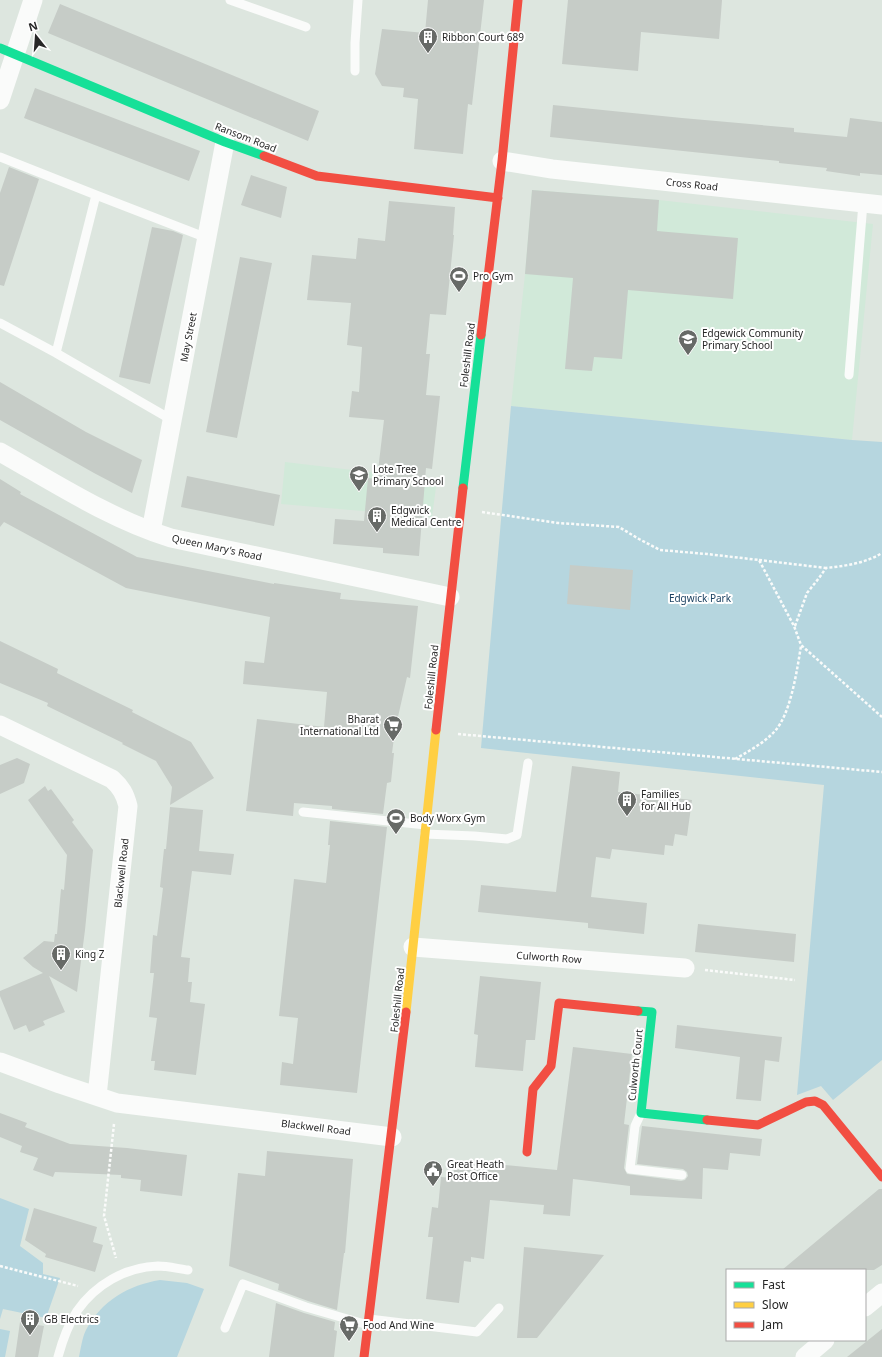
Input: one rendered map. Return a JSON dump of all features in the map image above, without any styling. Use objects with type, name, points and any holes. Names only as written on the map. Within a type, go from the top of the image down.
[{"type":"main road","name":"Foleshill Road","points":[[364,1357],[404,1034],[450,597],[498,198],[518,0]]},
{"type":"main road","name":"Ransom Road","points":[[8,51],[225,142],[317,176],[498,198]]},
{"type":"main road","name":"Culworth Court","points":[[527,1152],[534,1089],[551,1066],[559,1003],[652,1012],[641,1113],[758,1125],[806,1102],[815,1101],[822,1105],[882,1177]]},
{"type":"street","points":[[0,100],[8,51],[33,0]]},
{"type":"street","name":"May Street","points":[[151,531],[225,142]]},
{"type":"street","name":"Cross Road","points":[[502,161],[552,169],[882,205]]},
{"type":"street","name":"Queen Mary's Road","points":[[0,452],[86,500],[137,526],[171,538],[450,597]]},
{"type":"street","name":"Blackwell Road","points":[[0,726],[112,779],[121,787],[126,796],[128,806],[97,1096]]},
{"type":"street","name":"Culworth Row","points":[[413,947],[685,968]]},
{"type":"street","name":"Blackwell Road","points":[[0,1062],[117,1103],[392,1137]]},
{"type":"street","points":[[866,1306],[882,1293]]},
{"type":"street","points":[[805,1357],[825,1341]]},
{"type":"lane","points":[[230,0],[306,27]]},
{"type":"lane","points":[[355,71],[358,0]]},
{"type":"lane","points":[[0,157],[206,238]]},
{"type":"lane","points":[[56,353],[96,195]]},
{"type":"lane","points":[[849,375],[863,203]]},
{"type":"lane","points":[[0,323],[56,353],[172,420]]},
{"type":"lane","points":[[303,812],[426,830],[507,839],[517,835],[528,763]]},
{"type":"lane","points":[[641,1113],[635,1126],[630,1169],[682,1175]]},
{"type":"lane","points":[[58,1357],[69,1326],[77,1311],[96,1290],[108,1281],[120,1274],[159,1266],[188,1270]]},
{"type":"lane","points":[[225,1328],[243,1284],[306,1307],[368,1322],[477,1332],[499,1308]]},
{"type":"path","points":[[460,510],[558,522],[619,527],[660,550],[826,568],[843,566],[875,558],[882,553]]},
{"type":"path","points":[[759,560],[794,626],[802,645],[882,717]]},
{"type":"path","points":[[794,626],[807,593],[826,568]]},
{"type":"path","points":[[735,760],[763,742],[776,730],[785,716],[794,684],[802,645]]},
{"type":"path","points":[[436,732],[882,772]]},
{"type":"path","points":[[685,968],[795,980]]},
{"type":"path","points":[[117,1103],[104,1216],[120,1274]]},
{"type":"path","points":[[0,1266],[96,1290]]},
{"type":"shaded area","name":"Edgewick Community Primary School","points":[[532,190],[659,200],[873,224],[852,440],[511,406]]},
{"type":"shaded area","name":"Lote Tree Primary School","points":[[285,462],[437,480],[432,517],[281,504]]},
{"type":"green space","name":"Edgwick Park","points":[[511,406],[882,442],[882,1060],[833,1100],[821,1086],[797,1095],[824,785],[481,748]]},
{"type":"green space","points":[[0,1198],[29,1209],[20,1246],[43,1263],[43,1274],[60,1278],[46,1318],[3,1309],[0,1319]]},
{"type":"green space","points":[[160,1280],[187,1283],[204,1289],[177,1357],[79,1357],[86,1330],[92,1320],[108,1303],[127,1290],[149,1282]]},
{"type":"green space","points":[[0,1329],[10,1331],[5,1357],[0,1357]]},
{"type":"building","name":"Ribbon Court 689","points":[[428,0],[484,0],[472,105],[468,104],[463,154],[414,149],[418,99],[403,97],[404,88],[382,86],[375,74],[382,29],[425,33]]},
{"type":"building","points":[[568,0],[722,0],[719,39],[641,32],[638,71],[562,64]]},
{"type":"building","points":[[60,4],[319,111],[308,141],[48,33]]},
{"type":"building","points":[[35,88],[200,151],[189,181],[24,118]]},
{"type":"building","points":[[553,105],[794,128],[794,132],[847,137],[850,118],[882,122],[882,175],[860,173],[860,176],[826,171],[827,168],[779,163],[779,161],[550,137]]},
{"type":"building","points":[[9,167],[39,179],[4,286],[0,285],[0,193]]},
{"type":"building","points":[[251,175],[287,187],[281,218],[241,205]]},
{"type":"building","points":[[532,190],[659,200],[657,231],[738,238],[733,299],[628,290],[622,359],[594,357],[592,371],[565,369],[573,278],[525,274]]},
{"type":"building","points":[[389,201],[455,207],[454,235],[446,315],[430,314],[426,354],[430,354],[426,395],[440,396],[432,469],[426,468],[419,556],[383,553],[383,548],[333,544],[335,519],[364,521],[368,478],[377,479],[384,420],[349,417],[352,391],[359,392],[362,347],[347,345],[351,303],[307,300],[312,255],[356,259],[358,238],[385,241]]},
{"type":"building","points":[[152,227],[173,231],[183,235],[150,384],[119,377]]},
{"type":"building","points":[[240,257],[272,263],[237,438],[206,432]]},
{"type":"building","points":[[0,382],[86,432],[142,460],[132,493],[0,420]]},
{"type":"building","points":[[187,476],[280,495],[274,526],[181,507]]},
{"type":"building","points":[[0,479],[21,492],[20,494],[137,557],[274,584],[341,593],[340,599],[418,606],[410,678],[407,677],[395,730],[392,753],[394,753],[391,782],[387,783],[383,814],[332,809],[332,806],[294,803],[293,816],[246,811],[257,719],[324,727],[327,692],[243,684],[245,661],[264,663],[270,617],[126,588],[4,522],[0,527]]},
{"type":"building","points":[[570,565],[633,570],[630,610],[567,604]]},
{"type":"building","points":[[0,641],[58,669],[57,673],[133,710],[132,712],[191,742],[214,778],[170,805],[172,787],[156,761],[122,744],[123,743],[47,706],[48,703],[0,683]]},
{"type":"building","points":[[17,758],[30,764],[24,783],[0,794],[0,765]]},
{"type":"building","name":"Families for All Hub","points":[[572,766],[620,772],[618,792],[692,800],[687,836],[675,834],[673,846],[665,845],[664,855],[612,849],[610,859],[596,857],[591,897],[647,903],[644,934],[588,928],[588,923],[478,912],[481,885],[556,892]]},
{"type":"building","points":[[45,786],[48,791],[51,789],[74,820],[72,822],[93,850],[77,992],[49,976],[65,1012],[43,1021],[45,1025],[29,1032],[26,1025],[14,1030],[0,996],[0,991],[43,973],[23,958],[44,941],[54,942],[55,934],[57,934],[61,889],[64,890],[67,855],[28,800]]},
{"type":"building","points":[[170,807],[203,810],[199,851],[234,854],[231,875],[192,871],[181,957],[190,958],[188,982],[192,982],[190,1002],[205,1004],[196,1075],[154,1070],[155,1061],[151,1061],[157,1018],[149,1017],[154,973],[150,973],[153,935],[157,936],[163,888],[160,887],[164,849],[166,849]]},
{"type":"building","points":[[330,821],[387,827],[357,1093],[280,1085],[282,1062],[293,1064],[298,1018],[279,1016],[294,879],[326,883],[330,845],[328,845]]},
{"type":"building","points":[[698,924],[796,934],[794,962],[695,952]]},
{"type":"building","points":[[480,976],[541,982],[535,1040],[526,1040],[523,1071],[475,1067],[478,1035],[474,1034]]},
{"type":"building","points":[[677,1025],[782,1037],[779,1062],[765,1060],[761,1101],[736,1099],[740,1057],[675,1048]]},
{"type":"building","points":[[573,1047],[632,1054],[624,1124],[629,1125],[624,1168],[627,1174],[681,1181],[685,1180],[688,1176],[687,1172],[683,1169],[637,1164],[642,1126],[762,1139],[760,1156],[730,1153],[728,1170],[703,1168],[702,1199],[630,1195],[630,1186],[573,1179],[570,1216],[543,1214],[544,1205],[490,1200],[484,1259],[471,1257],[471,1262],[464,1261],[459,1303],[426,1299],[433,1237],[428,1237],[432,1207],[438,1208],[441,1177],[453,1178],[455,1160],[557,1170]]},
{"type":"building","points":[[0,1113],[27,1123],[25,1127],[70,1144],[127,1148],[187,1155],[182,1196],[140,1191],[141,1180],[121,1178],[121,1175],[55,1172],[53,1177],[33,1170],[38,1158],[20,1152],[22,1146],[0,1137]]},
{"type":"building","points":[[267,1151],[353,1159],[345,1253],[337,1310],[278,1290],[279,1284],[229,1266],[238,1173],[265,1176]]},
{"type":"building","points":[[879,1189],[882,1189],[882,1265],[874,1270],[783,1269]]},
{"type":"building","points":[[34,1208],[97,1227],[93,1242],[103,1245],[95,1272],[45,1257],[46,1254],[25,1240]]},
{"type":"building","points":[[524,1247],[604,1255],[537,1338],[517,1338]]},
{"type":"building","points":[[276,1303],[335,1322],[334,1330],[337,1331],[334,1357],[269,1357]]},
{"type":"building","name":"GB Electrics","points":[[20,1322],[44,1326],[38,1357],[15,1357]]},
{"type":"building","points":[[882,1329],[882,1357],[847,1357]]},
{"type":"traffic: fast","points":[[0,48],[225,142],[264,156]]},
{"type":"traffic: fast","points":[[463,488],[481,335]]},
{"type":"traffic: fast","points":[[638,1011],[652,1012],[641,1113],[707,1120]]},
{"type":"traffic: slow","points":[[406,1012],[436,730]]},
{"type":"traffic: jam","points":[[481,335],[502,161],[518,0]]},
{"type":"traffic: jam","points":[[264,156],[317,176],[498,198]]},
{"type":"traffic: jam","points":[[436,730],[463,488]]},
{"type":"traffic: jam","points":[[527,1152],[533,1089],[551,1066],[559,1003],[638,1011]]},
{"type":"traffic: jam","points":[[364,1357],[406,1012]]},
{"type":"traffic: jam","points":[[707,1120],[758,1125],[806,1102],[815,1101],[823,1105],[882,1177]]},
{"type":"place","name":"Ribbon Court 689","points":[[428,54]]},
{"type":"place","name":"Pro Gym","points":[[459,293]]},
{"type":"place","name":"Edgewick Community Primary School","points":[[688,356]]},
{"type":"place","name":"Lote Tree Primary School","points":[[359,492]]},
{"type":"place","name":"Edgwick Medical Centre","points":[[377,533]]},
{"type":"place","name":"Bharat International Ltd","points":[[393,742]]},
{"type":"place","name":"Families for All Hub","points":[[627,817]]},
{"type":"place","name":"Body Worx Gym","points":[[396,835]]},
{"type":"place","name":"King Z","points":[[61,971]]},
{"type":"place","name":"Great Heath Post Office","points":[[433,1187]]},
{"type":"place","name":"GB Electrics","points":[[30,1336]]},
{"type":"place","name":"Food And Wine","points":[[349,1342]]}]
